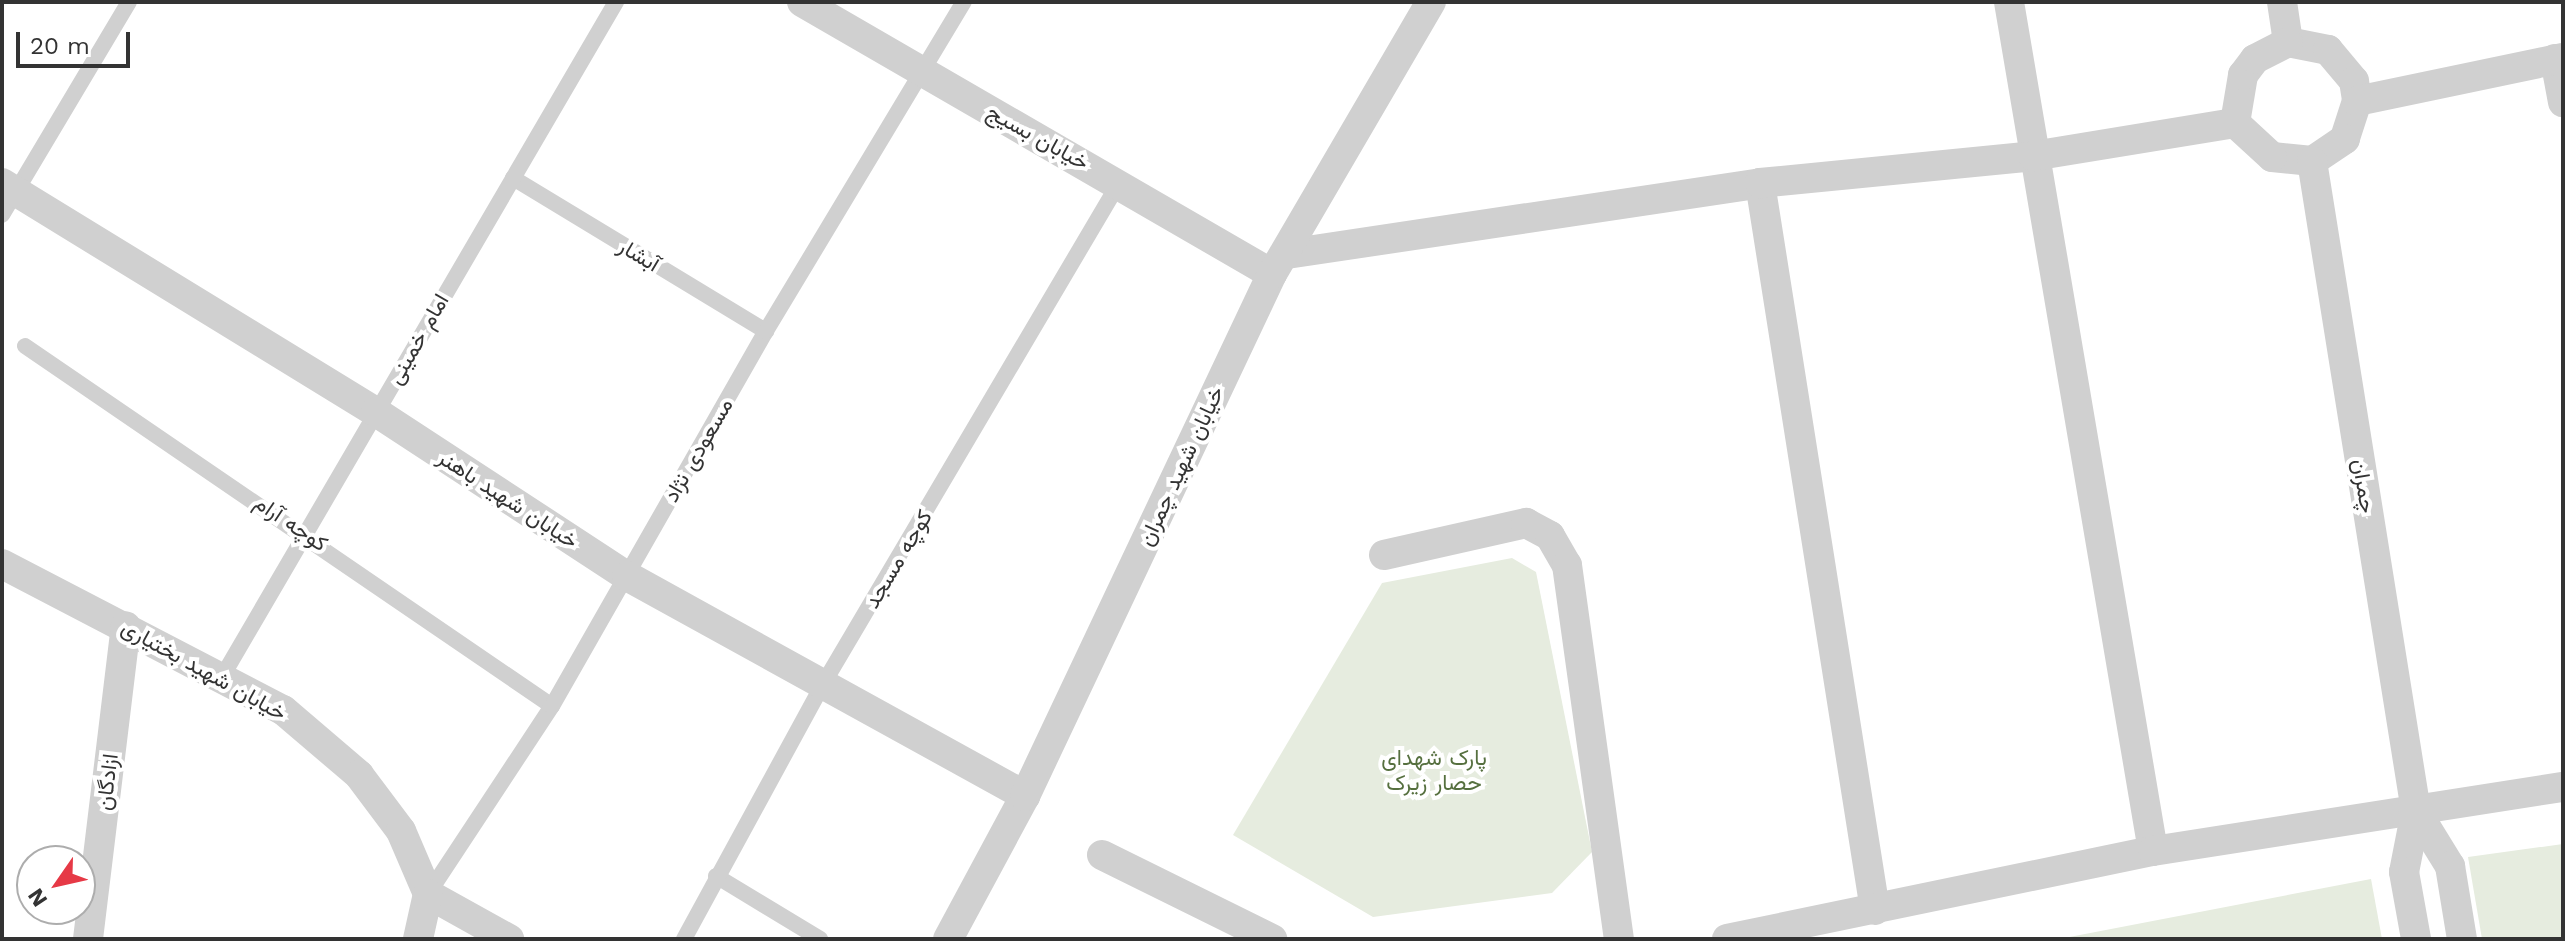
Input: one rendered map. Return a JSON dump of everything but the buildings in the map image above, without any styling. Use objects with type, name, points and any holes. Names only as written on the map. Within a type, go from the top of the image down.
[{"type":"street","name":"خیابان بسیج","points":[[802,2],[1119,183],[1280,264]]},
{"type":"street","name":"خیابان شهید چمران","points":[[948,939],[1025,796],[1280,264],[1431,2]]},
{"type":"street","points":[[2009,2],[2153,851]]},
{"type":"street","points":[[2282,2],[2288,42]]},
{"type":"street","points":[[2288,42],[2328,50],[2343,63],[2357,101],[2345,139],[2312,161],[2272,157],[2235,123],[2243,75],[2255,59],[2288,42]]},
{"type":"street","points":[[2357,101],[2559,59],[2563,102]]},
{"type":"street","points":[[1280,264],[1760,183],[2033,156],[2235,123]]},
{"type":"street","name":"چمران","points":[[2312,161],[2416,811]]},
{"type":"street","points":[[1760,183],[1875,910]]},
{"type":"street","name":"خیابان شهید باهنر","points":[[6,196],[376,412],[627,576],[1025,796]]},
{"type":"street","points":[[1384,555],[1526,523],[1550,536],[1567,565],[1619,939]]},
{"type":"street","name":"خیابان شهید بختیاری","points":[[2,564],[283,710],[359,775],[401,831],[428,894]]},
{"type":"street","name":"ازادگان","points":[[88,939],[126,626]]},
{"type":"street","points":[[1727,939],[2153,851],[2563,787]]},
{"type":"street","points":[[2416,811],[2404,872],[2416,939]]},
{"type":"street","points":[[2416,811],[2450,866],[2462,939]]},
{"type":"street","points":[[1102,855],[1272,939]]},
{"type":"street","points":[[418,939],[428,894],[509,939]]},
{"type":"lane","points":[[6,196],[129,2]]},
{"type":"lane","name":"امام خمینی","points":[[222,677],[616,2]]},
{"type":"lane","name":"مسعودی نژاد","points":[[428,894],[552,706],[766,331],[964,2]]},
{"type":"lane","name":"آبشار","points":[[513,178],[766,331]]},
{"type":"lane","name":"کوچه مسجد","points":[[684,939],[822,686],[1119,183]]},
{"type":"lane","name":"کوچه آرام","points":[[25,346],[308,534],[552,706]]},
{"type":"lane","points":[[716,876],[820,939]]},
{"type":"green space","name":"پارک شهدای حصار زیرک","points":[[1512,558],[1536,572],[1592,852],[1552,893],[1373,917],[1233,835],[1382,583]]},
{"type":"green space","points":[[2563,844],[2563,939],[2482,939],[2468,857]]},
{"type":"green space","points":[[2371,879],[2382,939],[2059,939]]}]
